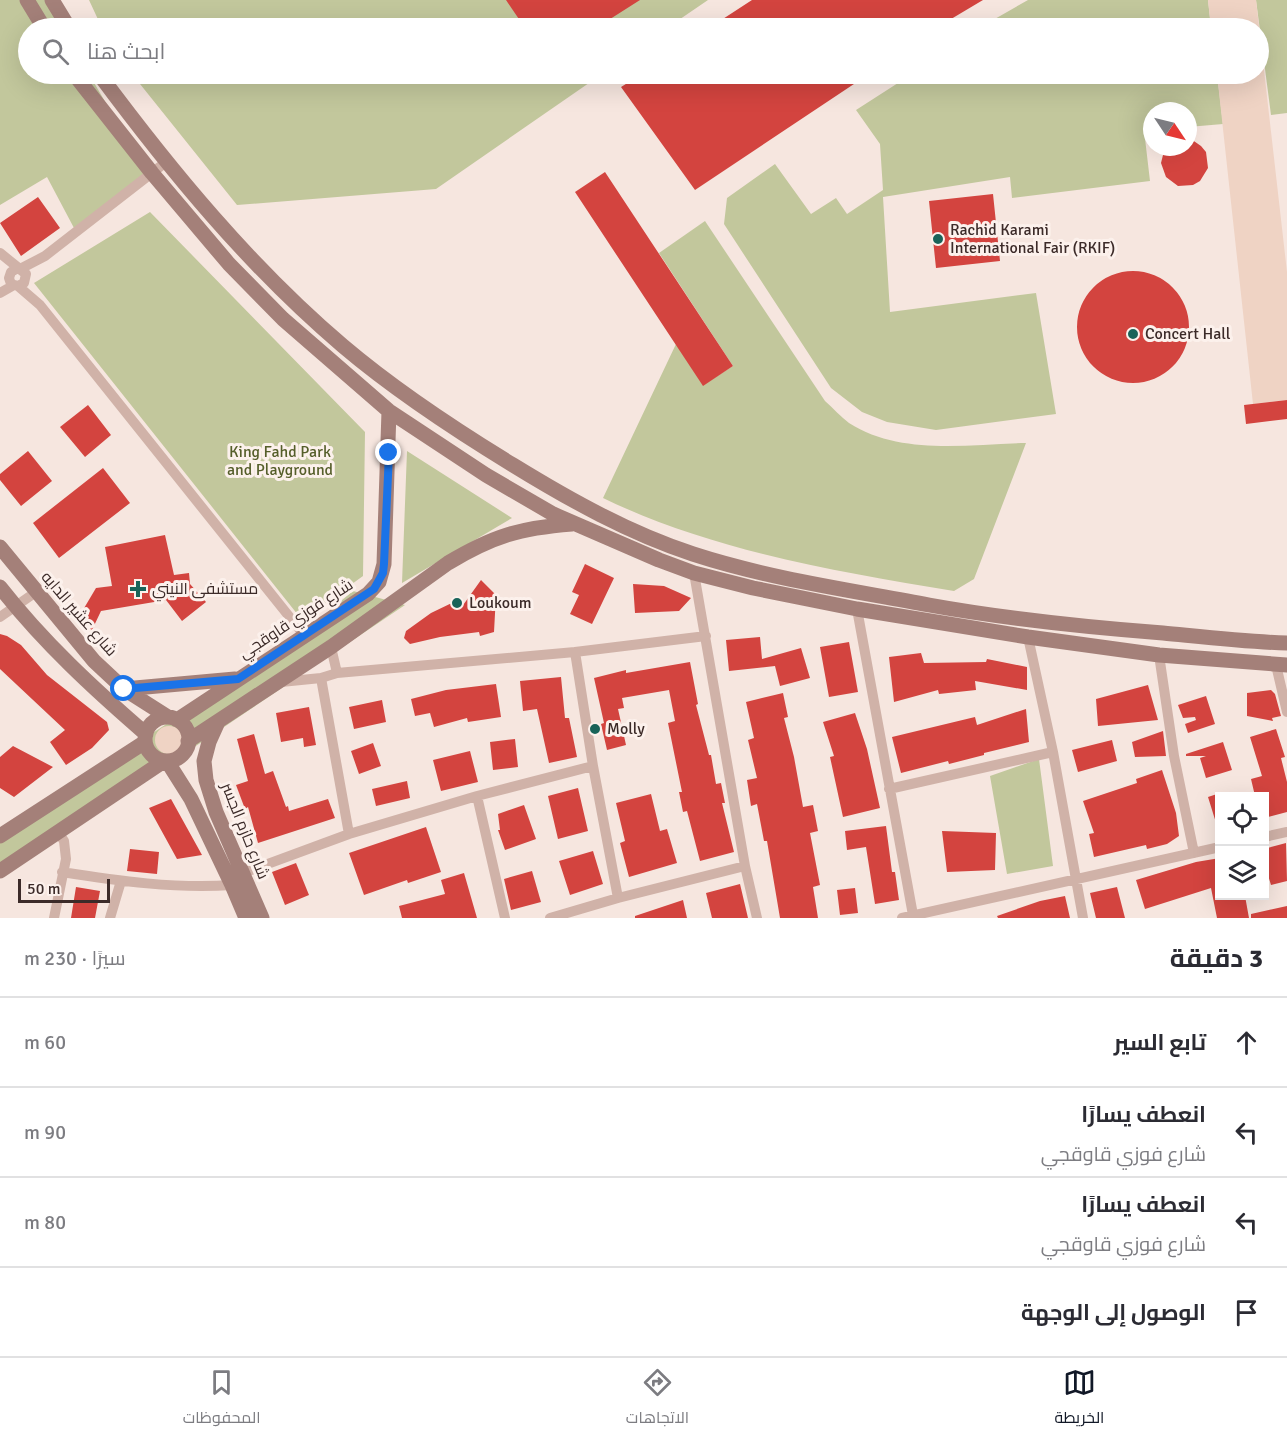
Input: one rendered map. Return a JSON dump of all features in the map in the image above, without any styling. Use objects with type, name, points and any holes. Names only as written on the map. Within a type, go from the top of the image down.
[{"type":"street","points":[[27,0],[38,18]]},
{"type":"street","points":[[52,0],[63,18]]},
{"type":"street","points":[[82,84],[152,173],[228,264],[258,295],[389,411],[486,475],[573,524],[694,573],[753,588],[857,609],[1028,637],[1159,655],[1282,665],[1287,712]]},
{"type":"street","points":[[107,84],[166,162],[250,257],[306,313],[366,365],[410,399],[498,456],[569,499],[619,525],[693,554],[752,571],[959,611],[1110,630],[1287,643]]},
{"type":"street","points":[[0,292],[166,162]]},
{"type":"street","points":[[0,252],[17,277],[304,635]]},
{"type":"street","points":[[0,261],[17,277]]},
{"type":"street","points":[[0,287],[17,277]]},
{"type":"street","name":"شارع فوزي قاوقجي","points":[[173,719],[374,589],[383,573],[384,564],[389,411]]},
{"type":"street","points":[[188,741],[331,647],[448,563],[490,540],[525,529],[573,524]]},
{"type":"street","name":"شارع عشير الدايه","points":[[0,547],[94,661],[124,689],[173,719]]},
{"type":"street","points":[[694,573],[745,866],[758,918]]},
{"type":"street","points":[[0,587],[77,672],[145,738],[151,754],[165,761]]},
{"type":"street","points":[[374,589],[384,594],[389,602],[388,607]]},
{"type":"street","points":[[0,617],[36,592]]},
{"type":"street","points":[[857,609],[889,789],[907,917],[1215,848]]},
{"type":"street","points":[[279,682],[337,674],[575,652],[706,636]]},
{"type":"street","points":[[1028,637],[1053,752],[1083,918]]},
{"type":"street","points":[[331,647],[337,674]]},
{"type":"street","points":[[575,652],[593,766],[618,898]]},
{"type":"street","points":[[1159,655],[1174,756],[1194,853]]},
{"type":"street","points":[[321,678],[349,834]]},
{"type":"street","points":[[124,689],[238,679]]},
{"type":"street","points":[[0,836],[145,738],[156,720],[173,719],[188,733],[187,747],[179,757],[165,761],[0,871]]},
{"type":"street","name":"شارع حازم الجسر","points":[[219,722],[209,742],[204,761],[206,780],[238,879],[246,918]]},
{"type":"street","points":[[889,789],[1053,752]]},
{"type":"street","name":"شارع حازم الجسر","points":[[165,761],[188,793],[262,918]]},
{"type":"street","points":[[62,872],[121,881],[204,887],[238,879],[349,834],[477,796],[593,766]]},
{"type":"street","points":[[477,796],[506,918]]},
{"type":"street","points":[[54,918],[66,850],[64,841],[58,832]]},
{"type":"street","points":[[1269,836],[1287,832]]},
{"type":"street","points":[[550,918],[618,898],[745,866]]},
{"type":"street","points":[[110,918],[121,881]]},
{"type":"green space","points":[[0,0],[50,0],[58,18],[18,18],[18,84],[95,84],[154,172],[74,228],[47,177],[0,205]]},
{"type":"green space","points":[[89,0],[708,0],[682,18],[97,18]]},
{"type":"green space","points":[[1028,0],[1208,0],[1210,18],[996,18]]},
{"type":"green space","points":[[1256,0],[1287,0],[1287,113],[1271,115],[1267,84],[1269,84],[1269,18],[1258,18]]},
{"type":"green space","points":[[140,84],[588,84],[436,189],[237,205]]},
{"type":"green space","points":[[896,84],[1218,84],[1223,124],[1197,126],[1197,102],[1143,102],[1143,156],[1147,156],[1150,181],[1012,198],[1010,177],[883,197],[890,312],[1036,293],[1056,414],[936,430],[887,422],[862,412],[831,388],[724,224],[727,198],[775,164],[811,214],[836,198],[847,214],[883,190],[880,144],[856,110]]},
{"type":"green space","name":"King Fahd Park and Playground","points":[[150,212],[365,432],[363,576],[302,620],[34,283]]},
{"type":"green space","points":[[705,221],[825,401],[849,423],[890,440],[912,444],[958,446],[1026,443],[974,579],[954,591],[819,567],[687,532],[603,498],[676,344],[703,385],[733,366],[659,253]]},
{"type":"green space","points":[[407,451],[512,518],[402,583]]},
{"type":"green space","points":[[353,591],[405,605],[0,878],[0,834],[295,639]]},
{"type":"green space","points":[[1039,759],[1053,866],[1007,874],[990,776]]},
{"type":"shaded area","points":[[1208,0],[1256,0],[1258,18],[1210,18]]},
{"type":"shaded area","points":[[1218,84],[1266,84],[1287,272],[1287,400],[1253,404]]},
{"type":"shaded area","points":[[169,726],[179,730],[183,740],[179,750],[169,754],[159,750],[155,740],[159,730]]},
{"type":"building","points":[[506,0],[640,0],[612,18],[518,18]]},
{"type":"building","points":[[752,0],[983,0],[953,18],[724,18]]},
{"type":"building","points":[[626,84],[854,84],[695,190],[621,87]]},
{"type":"building","points":[[1197,143],[1206,152],[1208,168],[1200,181],[1193,185],[1178,186],[1166,177],[1161,163],[1163,156],[1197,156]]},
{"type":"building","points":[[605,172],[733,366],[703,386],[575,192]]},
{"type":"building","points":[[993,194],[1000,261],[936,268],[929,201]]},
{"type":"building","points":[[38,197],[60,228],[21,256],[0,223]]},
{"type":"building","name":"Concert Hall","points":[[1133,271],[1154,276],[1172,288],[1184,306],[1189,327],[1184,348],[1172,366],[1154,378],[1133,383],[1112,378],[1094,366],[1082,348],[1077,327],[1082,306],[1094,288],[1112,276]]},
{"type":"building","points":[[1287,400],[1287,419],[1246,424],[1244,405]]},
{"type":"building","points":[[88,405],[111,435],[85,457],[60,427]]},
{"type":"building","points":[[28,451],[52,481],[21,506],[0,480],[0,474]]},
{"type":"building","points":[[103,468],[130,503],[59,558],[33,523]]},
{"type":"building","points":[[165,535],[174,575],[189,573],[190,584],[206,602],[182,621],[166,600],[101,611],[92,630],[77,620],[96,588],[112,586],[105,547]]},
{"type":"building","points":[[585,564],[614,578],[592,624],[570,614],[579,595],[572,592]]},
{"type":"building","points":[[481,580],[496,595],[494,632],[480,636],[479,632],[440,637],[410,644],[404,638],[406,631],[431,613],[458,600],[461,608]]},
{"type":"building","points":[[633,584],[664,586],[691,598],[679,611],[635,613]]},
{"type":"building","points":[[0,634],[21,645],[47,675],[107,722],[109,730],[92,748],[66,765],[50,742],[65,730],[0,669]]},
{"type":"building","points":[[760,637],[762,659],[801,648],[810,678],[780,686],[775,666],[729,671],[726,640]]},
{"type":"building","points":[[849,642],[858,692],[829,697],[820,647]]},
{"type":"building","points":[[921,653],[924,663],[986,662],[987,659],[1027,667],[1027,690],[975,681],[976,690],[939,694],[938,690],[894,702],[889,657]]},
{"type":"building","points":[[690,662],[698,704],[696,705],[709,755],[711,755],[716,784],[721,783],[725,803],[722,803],[734,852],[700,861],[687,811],[683,812],[679,792],[682,792],[668,723],[675,721],[669,690],[622,698],[624,708],[618,709],[626,745],[607,750],[601,724],[604,723],[594,678],[626,670],[626,673]]},
{"type":"building","points":[[561,677],[565,718],[569,718],[577,757],[549,763],[537,709],[523,711],[520,681]]},
{"type":"building","points":[[496,684],[501,717],[468,722],[467,718],[434,727],[430,713],[415,716],[411,699],[446,690]]},
{"type":"building","points":[[1148,685],[1158,720],[1098,726],[1096,699]]},
{"type":"building","points":[[1271,690],[1275,694],[1281,716],[1272,718],[1273,721],[1247,716],[1247,693]]},
{"type":"building","points":[[783,693],[788,717],[784,718],[803,807],[813,805],[818,831],[810,833],[820,885],[813,887],[818,918],[780,918],[767,841],[764,841],[757,804],[751,806],[747,780],[757,778],[748,740],[754,738],[746,702]]},
{"type":"building","points":[[1206,696],[1215,724],[1188,733],[1185,724],[1196,720],[1195,717],[1183,718],[1178,705]]},
{"type":"building","points":[[382,700],[386,722],[354,729],[349,707]]},
{"type":"building","points":[[309,707],[316,745],[304,747],[303,738],[281,742],[276,713]]},
{"type":"building","points":[[1026,709],[1029,742],[949,764],[948,761],[901,773],[892,737],[975,717],[977,725]]},
{"type":"building","points":[[855,713],[867,749],[880,808],[843,817],[830,757],[834,756],[823,722]]},
{"type":"building","points":[[1276,729],[1285,757],[1281,758],[1287,782],[1287,812],[1269,817],[1269,792],[1254,792],[1251,779],[1262,776],[1250,737]]},
{"type":"building","points":[[1163,731],[1166,756],[1135,757],[1132,742]]},
{"type":"building","points":[[254,734],[265,774],[273,771],[289,811],[328,799],[335,818],[258,843],[248,807],[245,809],[236,785],[248,781],[237,739]]},
{"type":"building","points":[[515,739],[518,767],[493,770],[490,742]]},
{"type":"building","points":[[1112,740],[1117,761],[1078,772],[1072,750]]},
{"type":"building","points":[[1223,742],[1232,770],[1206,778],[1200,758],[1206,756],[1186,756],[1186,754]]},
{"type":"building","points":[[373,743],[381,766],[359,774],[351,751]]},
{"type":"building","points":[[13,746],[53,767],[14,797],[0,788],[0,757]]},
{"type":"building","points":[[470,751],[478,782],[441,791],[433,760]]},
{"type":"building","points":[[1162,770],[1176,813],[1179,836],[1167,844],[1147,849],[1146,845],[1094,857],[1089,834],[1094,833],[1083,801],[1137,783],[1136,779]]},
{"type":"building","points":[[407,781],[410,798],[376,806],[372,789]]},
{"type":"building","points":[[578,788],[588,831],[558,839],[548,796]]},
{"type":"building","points":[[651,794],[660,831],[667,829],[677,863],[629,877],[620,843],[625,841],[616,803]]},
{"type":"building","points":[[1215,795],[1215,820],[1208,797]]},
{"type":"building","points":[[171,799],[202,855],[177,859],[149,808]]},
{"type":"building","points":[[524,805],[536,839],[505,850],[498,830],[500,830],[498,814]]},
{"type":"building","points":[[886,826],[892,872],[895,872],[899,900],[875,904],[866,847],[847,850],[845,831]]},
{"type":"building","points":[[426,827],[441,872],[408,883],[407,880],[364,895],[349,853]]},
{"type":"building","points":[[942,831],[996,833],[995,870],[947,872]]},
{"type":"building","points":[[1286,843],[1287,881],[1271,885],[1269,848]]},
{"type":"building","points":[[130,849],[159,852],[157,874],[127,871]]},
{"type":"building","points":[[593,851],[603,884],[570,895],[559,861]]},
{"type":"building","points":[[1215,859],[1215,900],[1246,900],[1249,918],[1217,918],[1211,888],[1145,909],[1136,880],[1196,862]]},
{"type":"building","points":[[296,863],[309,895],[285,905],[272,872]]},
{"type":"building","points":[[532,871],[541,902],[511,910],[504,879]]},
{"type":"building","points":[[464,873],[477,918],[402,918],[399,906],[445,894],[441,880]]},
{"type":"building","points":[[740,884],[748,918],[712,918],[706,893]]},
{"type":"building","points":[[76,887],[100,891],[95,918],[71,918]]},
{"type":"building","points":[[1117,887],[1125,918],[1096,918],[1090,893]]},
{"type":"building","points":[[855,888],[858,913],[840,915],[837,890]]},
{"type":"building","points":[[1065,896],[1070,918],[998,918],[997,916],[1040,901]]},
{"type":"building","points":[[683,900],[687,918],[635,918],[635,916]]},
{"type":"building","points":[[1287,906],[1287,918],[1251,918],[1251,914]]},
{"type":"place","name":"Rachid Karami International Fair (RKIF)","points":[[938,239]]},
{"type":"place","name":"Concert Hall","points":[[1133,334]]},
{"type":"place","name":"مستشفى النيني","points":[[138,589]]},
{"type":"place","name":"Loukoum","points":[[457,603]]},
{"type":"place","name":"Molly","points":[[595,729]]},
{"type":"route","points":[[124,689],[238,679],[374,589],[383,573],[384,564],[389,453]]}]
